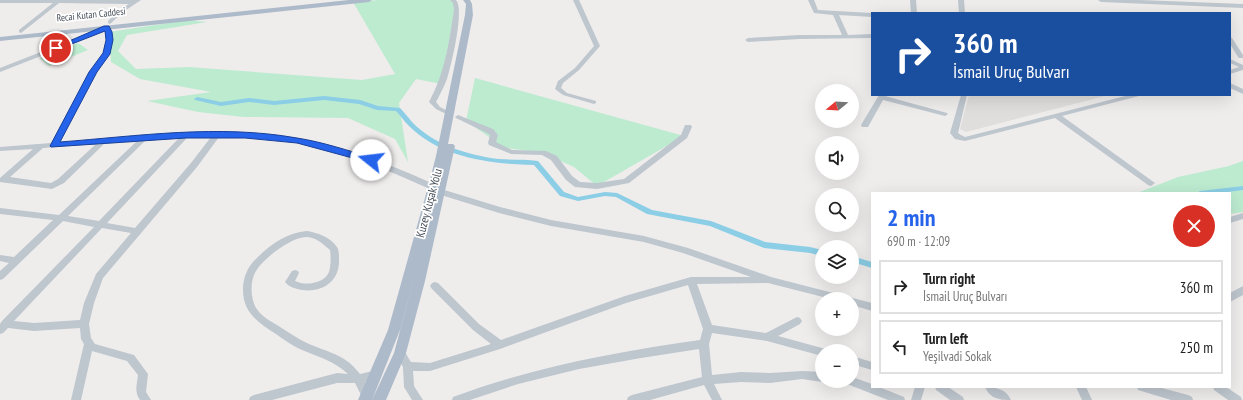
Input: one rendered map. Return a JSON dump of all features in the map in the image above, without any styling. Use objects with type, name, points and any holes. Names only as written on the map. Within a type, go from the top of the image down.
[{"type":"main road","name":"Recai Kutan Caddesi","points":[[0,39],[327,0]]},
{"type":"main road","name":"Recai Kutan Caddesi","points":[[0,34],[369,0]]},
{"type":"main road","name":"Kuzey Kuşak Yolu","points":[[379,400],[400,353],[445,157],[469,15],[469,4],[466,0]]},
{"type":"main road","name":"Kuzey Kuşak Yolu","points":[[448,138],[477,0]]},
{"type":"main road","name":"Kuzey Kuşak Yolu","points":[[366,398],[394,330],[437,190]]},
{"type":"street","points":[[0,1],[56,3],[142,0]]},
{"type":"street","points":[[448,113],[438,108],[432,102],[439,89],[450,55],[458,10],[453,0]]},
{"type":"street","points":[[576,0],[596,46],[576,69],[560,82],[558,89],[565,94],[594,102]]},
{"type":"street","points":[[811,0],[816,12],[871,15]]},
{"type":"street","points":[[913,0],[914,12]]},
{"type":"street","points":[[961,0],[962,12]]},
{"type":"street","points":[[1101,0],[1243,6]]},
{"type":"street","points":[[0,70],[108,25],[121,11],[136,1]]},
{"type":"street","points":[[21,31],[56,3]]},
{"type":"street","points":[[1204,5],[1208,12]]},
{"type":"street","points":[[1211,5],[1214,12]]},
{"type":"street","points":[[835,13],[845,36]]},
{"type":"street","points":[[54,146],[93,72],[106,54],[110,40],[108,25]]},
{"type":"street","points":[[748,40],[871,36]]},
{"type":"street","points":[[1231,42],[1242,58]]},
{"type":"street","points":[[1231,58],[1242,58]]},
{"type":"street","points":[[1231,62],[1243,68]]},
{"type":"street","points":[[1231,72],[1243,68]]},
{"type":"street","points":[[1231,86],[1243,92]]},
{"type":"street","points":[[865,125],[882,96],[946,114]]},
{"type":"street","points":[[964,96],[954,133],[958,137],[965,139],[1133,96]]},
{"type":"street","points":[[1057,116],[1151,183]]},
{"type":"street","points":[[458,117],[490,131],[494,135],[492,143],[498,147],[522,153],[543,153],[554,158],[569,178],[578,185],[587,187],[626,181],[684,136],[688,127]]},
{"type":"street","points":[[146,400],[141,393],[143,374],[130,358],[92,347],[86,339],[84,324],[89,303],[99,276],[194,165],[217,134]]},
{"type":"street","points":[[0,149],[217,134],[276,137],[317,144],[371,160],[437,190],[500,210],[551,223],[658,242],[770,280],[817,292]]},
{"type":"street","points":[[2,327],[98,225],[158,166],[186,135]]},
{"type":"street","points":[[0,277],[143,139]]},
{"type":"street","points":[[2,181],[52,186],[61,181],[102,142]]},
{"type":"street","points":[[2,181],[40,146]]},
{"type":"street","points":[[0,211],[61,218],[137,231]]},
{"type":"street","points":[[1231,220],[1243,216]]},
{"type":"street","points":[[295,273],[290,282],[294,285],[311,286],[322,284],[331,277],[334,268],[334,249],[325,239],[314,235],[290,237],[276,246],[250,275],[247,292],[252,309],[261,321],[279,333],[312,350],[335,358],[347,366],[360,379],[366,398]]},
{"type":"street","points":[[0,258],[16,261]]},
{"type":"street","points":[[408,366],[430,367],[500,345],[625,300],[691,281],[770,280]]},
{"type":"street","points":[[691,281],[708,329],[704,344],[707,380],[717,400]]},
{"type":"street","points":[[435,286],[476,328],[500,345]]},
{"type":"street","points":[[1231,297],[1243,290]]},
{"type":"street","points":[[859,303],[871,307]]},
{"type":"street","points":[[767,337],[797,321]]},
{"type":"street","points":[[2,327],[84,324]]},
{"type":"street","points":[[708,329],[767,337],[815,350]]},
{"type":"street","points":[[76,400],[89,342]]},
{"type":"street","points":[[457,400],[555,370],[608,358],[704,344]]},
{"type":"street","points":[[400,353],[408,366],[409,387],[418,400]]},
{"type":"street","points":[[859,362],[871,366]]},
{"type":"street","points":[[254,400],[337,378],[360,379],[377,374]]},
{"type":"street","points":[[632,400],[707,380],[741,377],[779,378],[802,375],[815,376]]},
{"type":"street","points":[[859,384],[900,400]]},
{"type":"street","points":[[916,400],[920,388]]},
{"type":"street","points":[[941,388],[959,400]]},
{"type":"street","points":[[991,388],[1006,400]]},
{"type":"street","points":[[1081,388],[1087,400]]},
{"type":"street","points":[[1146,388],[1188,400]]},
{"type":"street","points":[[1219,388],[1237,400]]},
{"type":"shaded area","points":[[969,96],[1105,96],[966,132],[960,129]]},
{"type":"green space","points":[[379,0],[450,0],[456,3],[441,84],[416,79],[399,103],[408,162],[395,139],[348,118],[244,117],[198,112],[147,101],[211,92],[140,79],[111,62],[109,32],[188,20],[207,22],[127,35],[118,51],[136,69],[189,67],[362,80],[395,74],[353,2]]},
{"type":"green space","points":[[78,43],[88,50],[49,66],[39,58]]},
{"type":"green space","points":[[475,78],[684,136],[597,186],[574,167],[543,153],[499,147],[492,139],[466,121]]},
{"type":"green space","points":[[1243,161],[1243,212],[1231,214],[1231,192],[1140,192],[1178,177],[1229,166]]},
{"type":"waterway","points":[[197,99],[221,104],[249,100],[274,103],[324,98],[360,102],[377,108],[398,109],[410,124],[425,136],[442,145],[478,158],[498,161],[536,163],[562,194],[578,199],[605,194],[617,195],[650,212],[711,224],[764,245],[815,251]]},
{"type":"waterway","points":[[1209,192],[1243,188]]},
{"type":"waterway","points":[[859,261],[871,265]]},
{"type":"route","points":[[56,48],[107,28],[109,32],[110,40],[106,54],[93,72],[54,146],[186,135],[245,135],[297,140],[317,144],[371,160]]}]
